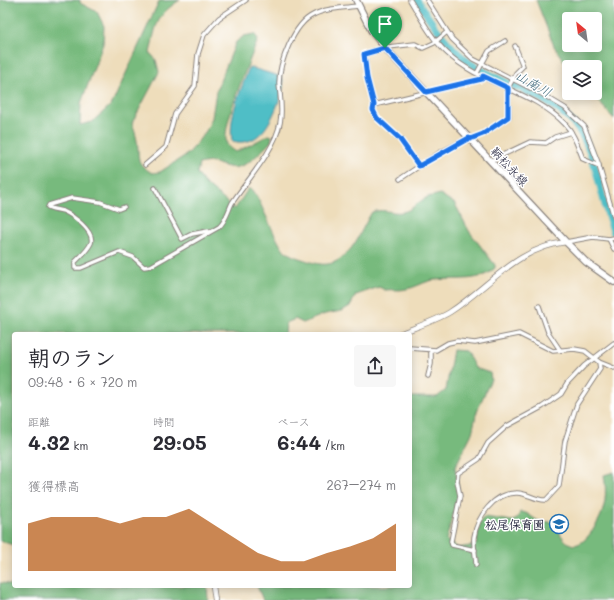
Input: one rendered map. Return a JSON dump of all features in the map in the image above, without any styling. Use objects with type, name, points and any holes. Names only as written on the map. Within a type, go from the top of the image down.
[{"type":"main road","name":"鞆松永線","points":[[357,3],[371,30],[385,48],[566,242],[586,262],[614,282]]},
{"type":"street","points":[[146,165],[166,147],[172,120],[195,86],[198,54],[204,35],[218,18],[246,0]]},
{"type":"street","points":[[410,0],[447,53],[483,76],[509,87],[544,108],[565,124],[571,132],[584,159],[587,162],[599,165]]},
{"type":"street","points":[[427,0],[447,33],[465,52],[482,65],[513,79],[565,108],[584,126],[599,165],[614,216]]},
{"type":"street","points":[[124,208],[119,209],[100,202],[72,198],[49,205],[48,207],[63,211],[79,221],[91,237],[92,242],[87,250],[75,262],[75,268],[81,268],[120,252],[133,257],[144,267],[151,266],[223,224],[231,205],[276,139],[282,111],[280,72],[287,48],[307,19],[322,11],[357,3]]},
{"type":"street","points":[[419,166],[399,138],[377,118],[373,110],[374,105],[367,78],[364,54],[385,48],[415,44],[423,48],[447,33]]},
{"type":"street","points":[[478,72],[489,51],[505,41]]},
{"type":"street","points":[[400,179],[419,166],[469,138],[483,134],[508,117],[509,87],[523,66],[515,46]]},
{"type":"street","points":[[374,105],[482,79],[483,76]]},
{"type":"street","points":[[490,161],[530,142],[546,143],[555,137],[571,132]]},
{"type":"street","points":[[155,188],[182,239],[192,234],[213,230]]},
{"type":"street","points":[[407,332],[450,312],[520,257],[534,251],[566,242],[594,237],[611,238],[614,248]]},
{"type":"street","points":[[539,306],[548,332],[560,350]]},
{"type":"street","points":[[412,348],[436,350],[448,343],[457,341],[475,343],[519,334],[553,350],[574,349],[584,351],[599,362],[614,368]]},
{"type":"street","points":[[475,550],[452,545],[451,540],[460,496],[457,481],[458,473],[479,459],[488,443],[507,426],[542,407],[561,394],[567,384],[584,366],[614,344]]},
{"type":"street","points":[[428,376],[431,364],[430,350]]},
{"type":"street","points":[[476,565],[474,539],[479,521],[495,501],[505,495],[518,493],[543,501],[558,490],[569,426],[582,395],[600,369],[599,362]]},
{"type":"street","points":[[213,588],[215,600]]},
{"type":"green space","points":[[0,0],[80,0],[80,3],[97,12],[104,26],[103,44],[81,103],[80,125],[92,122],[112,104],[159,1],[180,0],[166,11],[158,22],[150,53],[156,60],[159,72],[132,123],[137,139],[138,156],[142,166],[152,173],[160,172],[189,153],[206,131],[212,118],[216,91],[236,42],[244,36],[254,34],[258,39],[232,107],[226,132],[226,141],[227,145],[236,152],[269,135],[272,136],[271,142],[258,155],[241,166],[229,167],[212,162],[199,164],[197,173],[204,183],[235,209],[248,189],[251,189],[257,197],[283,249],[289,254],[320,264],[330,264],[336,262],[351,249],[372,212],[403,212],[412,208],[426,198],[440,194],[455,204],[469,231],[495,265],[495,268],[488,273],[472,278],[429,281],[403,290],[385,290],[379,287],[356,295],[350,306],[342,311],[325,314],[303,323],[295,319],[286,323],[285,332],[12,332],[12,544],[0,541]]},
{"type":"green space","points":[[536,0],[614,0],[614,119],[597,100],[602,100],[602,60],[563,60],[554,46]]},
{"type":"green space","points":[[453,350],[466,351],[475,368],[490,373],[491,379],[477,411],[472,433],[455,467],[459,494],[446,540],[458,548],[476,545],[480,522],[484,517],[513,521],[518,518],[520,512],[526,513],[536,520],[554,524],[569,543],[574,545],[578,544],[586,538],[593,529],[602,513],[605,501],[604,475],[614,472],[614,600],[263,600],[258,588],[412,588],[412,397],[437,397],[446,390]]},
{"type":"green space","points":[[0,583],[4,583],[12,585],[12,588],[207,588],[208,600],[0,600]]},
{"type":"water","points":[[249,67],[282,77],[283,89],[272,117],[263,132],[250,141],[232,141],[231,131],[234,112]]},
{"type":"waterway","name":"山南川","points":[[417,0],[447,42],[462,57],[484,71],[544,100],[558,109],[570,120],[580,132],[591,155],[614,233]]},
{"type":"place","name":"松尾保育園","points":[[559,524]]},
{"type":"route","points":[[385,48],[426,92],[482,79],[483,76],[508,88],[508,117],[506,120],[483,134],[470,139],[469,138],[439,153],[419,166],[399,138],[384,127],[373,110],[374,105],[367,78],[364,54],[385,48]]}]
